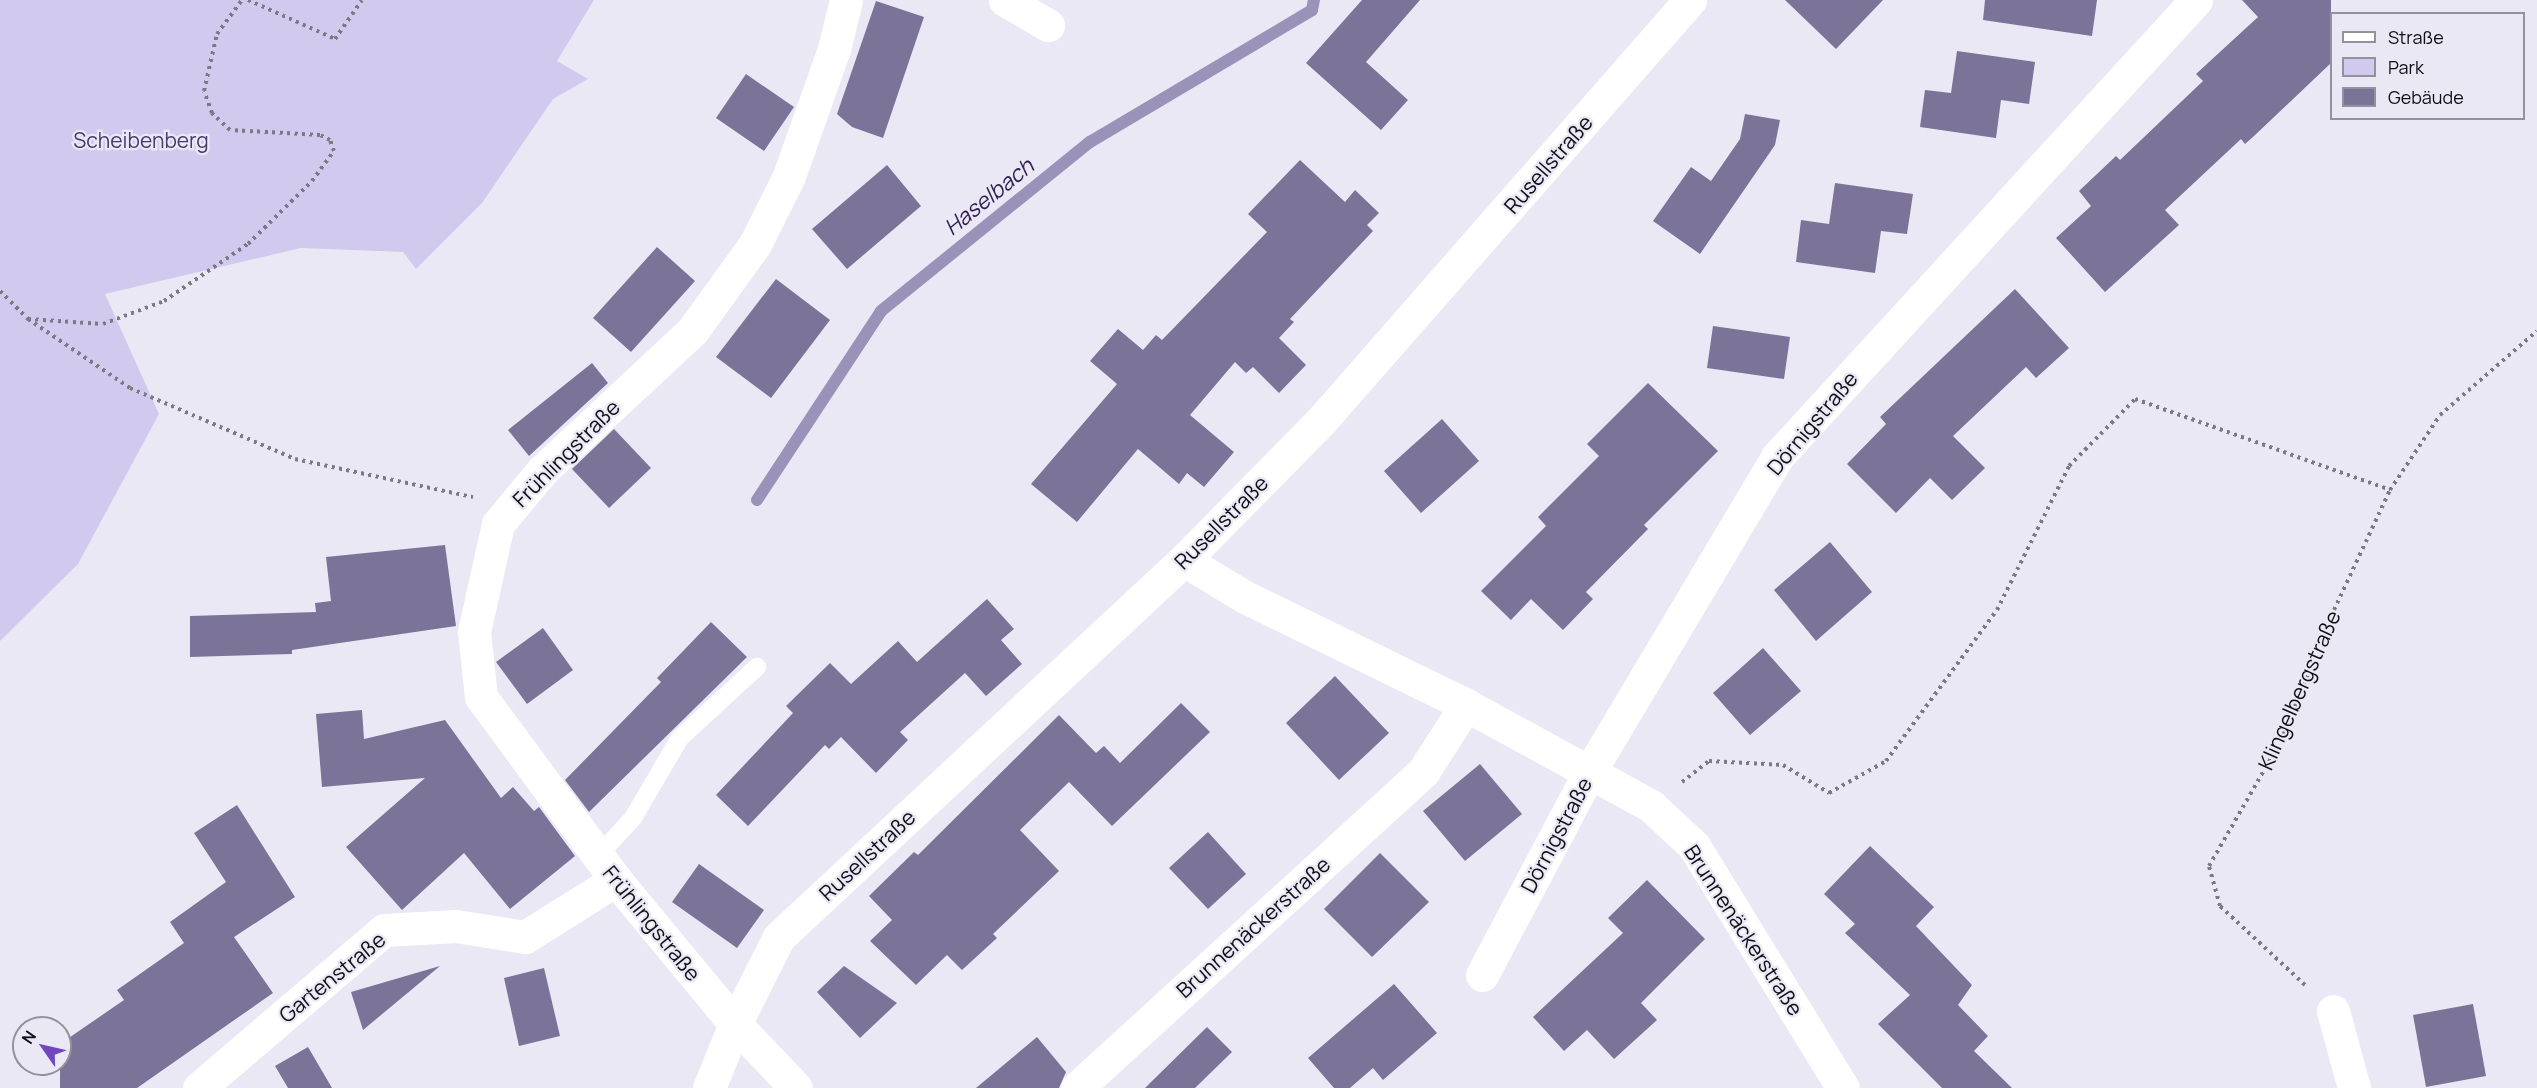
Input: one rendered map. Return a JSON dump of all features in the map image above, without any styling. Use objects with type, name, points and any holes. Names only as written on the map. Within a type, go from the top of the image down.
[{"type":"street","name":"Frühlingstraße","points":[[796,1088],[735,1024],[607,868],[481,697],[474,632],[498,524],[542,471],[693,330],[755,244],[789,176],[834,49],[846,0]]},
{"type":"street","points":[[1005,0],[1048,25]]},
{"type":"street","name":"Rusellstraße","points":[[709,1088],[735,1024],[779,937],[1184,560],[1321,421],[1690,0]]},
{"type":"street","name":"Dörnigstraße","points":[[1482,975],[1590,771],[1777,457],[2196,0]]},
{"type":"street","name":"Brunnenäckerstraße","points":[[1184,560],[1245,597],[1466,705],[1651,806],[1694,846],[1844,1088]]},
{"type":"street","name":"Brunnenäckerstraße","points":[[1077,1088],[1423,772],[1466,705]]},
{"type":"street","name":"Gartenstraße","points":[[199,1088],[384,930],[456,926],[525,937],[607,868]]},
{"type":"street","points":[[2333,1011],[2354,1088]]},
{"type":"lane","points":[[607,868],[633,818],[680,738],[757,667]]},
{"type":"path","points":[[28,319],[103,324],[164,301],[248,244],[312,182],[334,152],[330,140],[320,135],[230,130],[212,113],[204,91],[217,34],[242,0]]},
{"type":"path","points":[[248,0],[335,39],[362,0]]},
{"type":"path","points":[[0,291],[28,319],[129,388],[296,459],[471,496],[498,524]]},
{"type":"path","name":"Klingelbergstraße","points":[[2333,1011],[2220,906],[2209,867],[2281,741],[2334,610],[2390,490],[2440,415],[2537,332]]},
{"type":"path","points":[[1651,806],[1709,761],[1783,765],[1829,793],[1886,761],[1997,610],[2069,466],[2135,399],[2390,490]]},
{"type":"green space","name":"Scheibenberg","points":[[0,0],[594,0],[557,61],[588,79],[553,99],[482,203],[416,269],[403,252],[301,248],[105,294],[159,414],[78,564],[0,641]]},
{"type":"building","points":[[1362,0],[1420,0],[1366,62],[1408,100],[1381,130],[1306,63]]},
{"type":"building","points":[[1785,0],[1883,0],[1836,49]]},
{"type":"building","points":[[1985,0],[2097,0],[2092,36],[1983,20]]},
{"type":"building","points":[[2242,0],[2331,0],[2330,64],[2245,144],[2241,139],[2165,210],[2179,225],[2105,292],[2056,238],[2091,206],[2079,191],[2116,156],[2120,160],[2203,81],[2196,74],[2258,17]]},
{"type":"building","points":[[876,1],[924,17],[883,138],[852,127],[837,114]]},
{"type":"building","points":[[1957,51],[2035,62],[2029,104],[2001,100],[1996,138],[1920,127],[1925,90],[1951,93]]},
{"type":"building","points":[[746,74],[794,107],[764,151],[716,118]]},
{"type":"building","points":[[1745,114],[1780,120],[1775,145],[1700,254],[1653,221],[1691,167],[1711,181],[1740,139]]},
{"type":"building","points":[[1300,160],[1345,202],[1355,190],[1379,213],[1367,225],[1373,231],[1290,319],[1294,322],[1279,338],[1306,365],[1279,393],[1253,367],[1246,373],[1235,362],[1190,415],[1234,452],[1204,487],[1187,473],[1179,484],[1138,449],[1077,522],[1031,484],[1117,384],[1090,361],[1118,329],[1143,350],[1156,335],[1162,340],[1267,232],[1248,214]]},
{"type":"building","points":[[887,165],[921,206],[847,269],[812,229]]},
{"type":"building","points":[[1835,183],[1913,194],[1907,234],[1881,231],[1875,273],[1796,262],[1801,220],[1829,224]]},
{"type":"building","points":[[657,247],[695,281],[631,352],[593,318]]},
{"type":"building","points":[[776,279],[830,320],[771,398],[716,357]]},
{"type":"building","points":[[2015,289],[2069,348],[2036,378],[2026,367],[1953,436],[1985,468],[1952,500],[1930,478],[1896,513],[1847,464],[1886,424],[1880,417]]},
{"type":"building","points":[[1713,326],[1790,337],[1784,379],[1707,368]]},
{"type":"building","points":[[592,363],[608,383],[529,456],[508,430]]},
{"type":"building","points":[[1648,383],[1718,451],[1644,525],[1648,529],[1586,592],[1593,599],[1563,630],[1531,599],[1511,620],[1481,591],[1546,526],[1538,517],[1599,456],[1587,444]]},
{"type":"building","points":[[1442,419],[1479,461],[1421,513],[1384,471]]},
{"type":"building","points":[[614,429],[651,468],[609,508],[572,469]]},
{"type":"building","points":[[1830,542],[1872,592],[1816,641],[1774,590]]},
{"type":"building","points":[[445,545],[456,626],[292,650],[292,654],[190,657],[190,616],[316,612],[315,603],[331,601],[326,557]]},
{"type":"building","points":[[987,599],[1014,629],[1001,640],[1022,664],[986,696],[965,673],[900,732],[908,740],[876,773],[841,737],[829,749],[825,745],[748,826],[716,795],[793,713],[786,706],[830,663],[851,684],[898,641],[917,662]]},
{"type":"building","points":[[711,622],[747,657],[589,812],[565,780],[661,682],[657,678]]},
{"type":"building","points":[[543,628],[573,670],[527,704],[496,662]]},
{"type":"building","points":[[1763,648],[1801,691],[1750,735],[1713,693]]},
{"type":"building","points":[[1335,676],[1389,733],[1339,780],[1286,723]]},
{"type":"building","points":[[1181,703],[1210,732],[1112,826],[1069,782],[1020,830],[1059,871],[993,934],[997,938],[962,970],[947,955],[916,985],[870,941],[892,920],[869,896],[914,852],[918,855],[1059,715],[1096,753],[1104,746],[1120,763]]},
{"type":"building","points":[[362,710],[364,739],[445,720],[501,798],[513,787],[534,811],[539,807],[575,856],[510,909],[464,853],[402,910],[346,847],[425,778],[322,787],[316,714]]},
{"type":"building","points":[[1480,764],[1522,814],[1465,861],[1423,811]]},
{"type":"building","points":[[237,805],[295,897],[234,937],[273,993],[137,1088],[60,1088],[60,1076],[72,1076],[72,1036],[124,1000],[117,990],[184,943],[170,922],[226,882],[194,833]]},
{"type":"building","points":[[1208,832],[1246,874],[1208,909],[1169,868]]},
{"type":"building","points":[[1870,846],[1934,907],[1916,926],[1972,985],[1958,1005],[1988,1036],[1974,1051],[2012,1088],[1942,1088],[1878,1024],[1910,995],[1845,933],[1855,924],[1824,894]]},
{"type":"building","points":[[1380,853],[1429,902],[1372,957],[1324,909]]},
{"type":"building","points":[[699,864],[764,910],[737,948],[672,902]]},
{"type":"building","points":[[1647,880],[1705,939],[1641,1003],[1657,1020],[1614,1059],[1587,1030],[1564,1051],[1533,1017],[1623,933],[1608,918]]},
{"type":"building","points":[[440,966],[363,1030],[351,992]]},
{"type":"building","points":[[844,966],[897,1003],[860,1038],[817,992]]},
{"type":"building","points":[[544,968],[560,1036],[519,1046],[504,978]]},
{"type":"building","points":[[1394,984],[1437,1033],[1383,1080],[1373,1068],[1350,1088],[1334,1088],[1308,1058]]},
{"type":"building","points":[[2473,1004],[2486,1076],[2426,1087],[2413,1015]]},
{"type":"building","points":[[1207,1027],[1232,1052],[1195,1088],[1145,1088]]},
{"type":"building","points":[[1037,1037],[1066,1072],[1059,1088],[976,1088]]},
{"type":"building","points":[[308,1047],[332,1088],[288,1088],[275,1066]]},
{"type":"waterway","name":"Haselbach","points":[[757,500],[881,311],[1090,142],[1312,10],[1314,0]]}]
